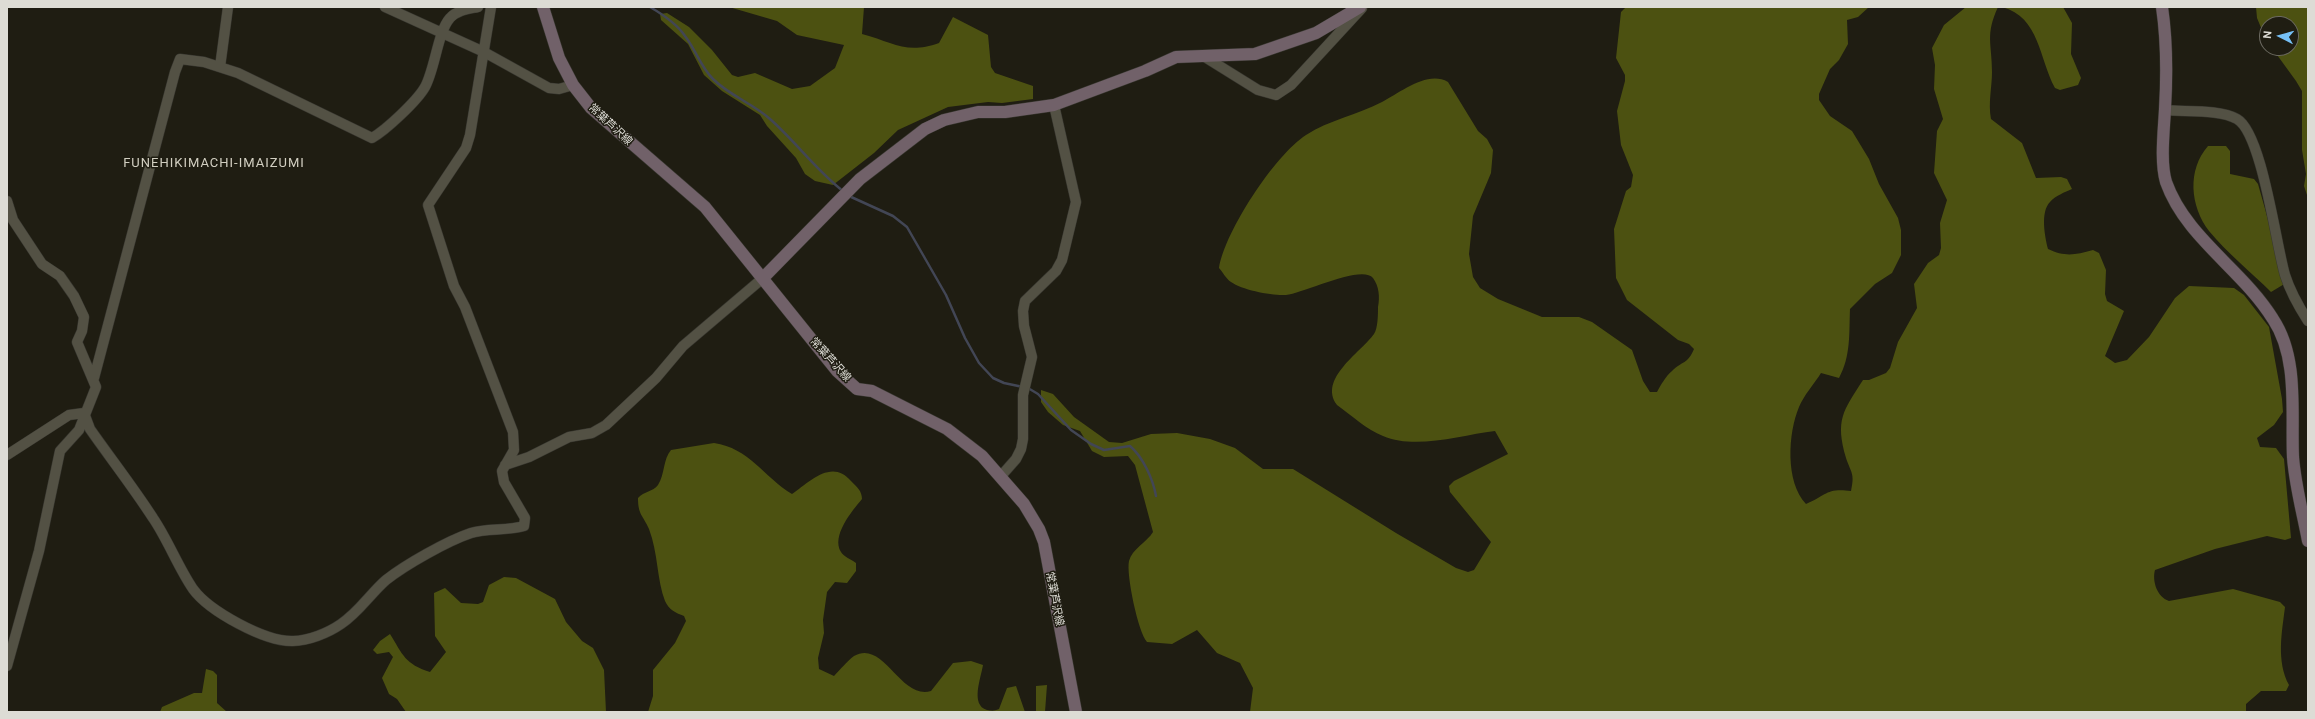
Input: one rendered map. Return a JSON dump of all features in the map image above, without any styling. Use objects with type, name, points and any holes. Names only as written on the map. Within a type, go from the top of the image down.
[{"type":"street","points":[[220,67],[228,7]]},
{"type":"street","points":[[384,7],[484,52],[549,88],[559,89],[572,85]]},
{"type":"street","points":[[94,378],[175,72],[180,59],[204,62],[238,73],[372,138],[383,131],[424,89],[431,75],[443,33],[450,18],[464,9],[478,7]]},
{"type":"street","points":[[84,413],[90,429],[131,484],[156,522],[193,589],[202,599],[226,616],[268,638],[293,641],[314,636],[340,625],[358,611],[386,580],[440,546],[472,533],[512,529],[524,526],[525,518],[504,482],[502,470],[514,450],[513,432],[465,307],[454,286],[428,205],[466,148],[470,135],[491,7]]},
{"type":"street","name":"常葉芦沢線","points":[[543,7],[559,58],[572,85],[590,108],[706,207],[837,371],[857,389],[872,391],[947,429],[982,456],[1001,476],[1031,515],[1044,542],[1076,712]]},
{"type":"street","points":[[505,465],[529,457],[569,438],[592,433],[606,425],[656,378],[683,346],[763,278],[860,179],[924,129],[944,120],[978,112],[1005,112],[1054,105],[1145,71],[1176,57],[1255,54],[1316,34],[1360,7]]},
{"type":"street","points":[[1205,57],[1258,90],[1276,95],[1291,85],[1363,7]]},
{"type":"street","points":[[2162,7],[2167,36],[2163,143],[2166,180],[2176,207],[2196,233],[2254,294],[2274,319],[2284,342],[2290,373],[2294,459],[2308,541]]},
{"type":"street","points":[[1001,476],[1016,459],[1021,449],[1023,439],[1023,395],[1032,357],[1024,326],[1023,311],[1025,301],[1056,271],[1062,260],[1076,202],[1054,105]]},
{"type":"street","points":[[2165,110],[2225,114],[2239,120],[2252,140],[2262,173],[2285,276],[2308,321]]},
{"type":"street","points":[[7,200],[13,220],[42,264],[60,276],[74,296],[84,317],[82,331],[77,342],[94,378],[96,387],[84,413],[79,430],[60,451],[28,596],[7,666]]},
{"type":"street","points":[[7,456],[69,416],[84,413]]},
{"type":"green space","points":[[729,7],[864,7],[862,34],[908,48],[917,48],[939,43],[953,17],[988,35],[991,67],[995,73],[1033,86],[1033,99],[1002,103],[988,102],[948,107],[898,130],[874,153],[833,185],[815,181],[805,174],[796,158],[767,126],[760,115],[722,91],[704,75],[688,44],[661,20],[660,14],[667,13],[689,27],[712,50],[732,75],[738,77],[755,73],[792,89],[810,86],[835,68],[844,45],[797,35],[777,21]]},
{"type":"green space","points":[[1626,7],[1869,7],[1858,17],[1847,20],[1848,44],[1839,60],[1830,69],[1819,94],[1819,100],[1830,116],[1852,131],[1869,159],[1879,184],[1898,218],[1901,230],[1901,255],[1892,273],[1875,284],[1850,309],[1846,361],[1839,378],[1821,373],[1799,407],[1792,430],[1790,457],[1794,483],[1799,495],[1806,504],[1831,491],[1851,491],[1851,470],[1846,458],[1841,434],[1843,416],[1850,400],[1863,380],[1869,380],[1886,373],[1890,368],[1898,342],[1917,308],[1914,284],[1928,263],[1939,255],[1941,248],[1940,223],[1947,200],[1934,173],[1937,131],[1943,119],[1934,89],[1935,65],[1932,48],[1944,25],[1966,7],[1998,7],[1990,32],[1992,72],[1990,101],[1991,119],[2022,143],[2036,178],[2061,177],[2067,179],[2072,189],[2060,194],[2047,206],[2044,225],[2047,244],[2048,249],[2065,254],[2075,254],[2093,250],[2099,253],[2106,270],[2105,294],[2107,301],[2124,311],[2105,356],[2115,363],[2127,360],[2149,337],[2175,298],[2189,286],[2234,288],[2244,295],[2269,327],[2283,412],[2274,425],[2257,438],[2260,447],[2276,448],[2284,459],[2291,538],[2285,540],[2267,536],[2215,549],[2155,570],[2154,579],[2156,588],[2161,596],[2169,601],[2233,589],[2280,602],[2285,607],[2281,656],[2282,666],[2289,685],[2286,691],[2261,691],[2246,704],[2246,712],[1250,712],[1253,688],[1240,663],[1217,653],[1197,630],[1172,644],[1147,642],[1140,627],[1129,578],[1129,561],[1133,553],[1153,532],[1135,465],[1128,456],[1104,457],[1092,451],[1080,431],[1063,425],[1048,412],[1041,402],[1041,390],[1053,394],[1074,417],[1109,442],[1122,443],[1151,434],[1177,433],[1210,439],[1235,448],[1263,469],[1293,469],[1396,533],[1456,568],[1468,572],[1474,570],[1491,542],[1450,492],[1449,486],[1454,481],[1508,454],[1495,431],[1424,442],[1396,440],[1383,436],[1365,426],[1337,405],[1333,395],[1333,386],[1337,376],[1343,367],[1374,334],[1378,321],[1379,296],[1377,284],[1373,278],[1367,275],[1357,274],[1332,280],[1294,293],[1280,295],[1242,288],[1231,282],[1219,268],[1223,252],[1231,234],[1253,195],[1266,176],[1294,145],[1315,130],[1334,121],[1372,107],[1414,84],[1431,79],[1440,79],[1448,82],[1478,131],[1487,139],[1493,150],[1491,173],[1473,216],[1469,254],[1473,277],[1480,288],[1498,299],[1542,317],[1579,317],[1592,322],[1632,350],[1643,381],[1650,392],[1657,392],[1663,381],[1670,373],[1692,354],[1694,349],[1689,344],[1678,340],[1627,300],[1616,278],[1614,229],[1626,191],[1631,187],[1633,175],[1621,145],[1617,111],[1625,81],[1625,75],[1616,58],[1621,12]]},
{"type":"green space","points":[[2002,7],[2063,7],[2072,23],[2071,54],[2081,78],[2078,85],[2060,90],[2055,88],[2037,40],[2031,29],[2015,12]]},
{"type":"green space","points":[[2256,7],[2308,7],[2308,198],[2304,186],[2306,174],[2302,150],[2302,91],[2278,56],[2299,56],[2299,16],[2259,16],[2259,23]]},
{"type":"green space","points":[[2208,146],[2226,146],[2230,151],[2230,174],[2254,179],[2258,184],[2286,283],[2271,292],[2216,239],[2209,231],[2198,211],[2195,199],[2194,177],[2201,156]]},
{"type":"green space","points":[[714,443],[726,446],[747,457],[773,480],[792,494],[821,474],[828,472],[844,474],[860,491],[862,499],[848,517],[839,539],[841,552],[856,563],[856,571],[847,583],[835,582],[827,592],[823,620],[824,633],[818,658],[819,669],[834,676],[854,656],[865,653],[874,656],[883,662],[910,687],[920,691],[931,691],[953,663],[971,661],[983,665],[978,690],[979,703],[982,707],[990,711],[999,709],[1007,688],[1016,686],[1025,712],[648,712],[653,696],[653,670],[675,643],[686,621],[684,616],[671,609],[665,601],[660,585],[652,538],[640,512],[638,498],[658,485],[668,454],[671,450]]},
{"type":"green space","points":[[504,577],[516,578],[555,599],[566,622],[582,641],[593,648],[604,670],[606,712],[406,712],[397,699],[389,694],[382,678],[393,657],[389,652],[377,654],[373,650],[380,641],[390,634],[402,653],[410,662],[415,666],[430,672],[446,652],[435,636],[434,593],[445,588],[461,603],[478,604],[483,602],[489,585]]},
{"type":"green space","points":[[206,669],[213,671],[217,675],[217,703],[227,712],[160,712],[162,707],[194,693],[202,693]]},
{"type":"green space","points":[[1047,685],[1045,712],[1036,712],[1036,686]]},
{"type":"waterway","points":[[650,7],[678,27],[689,41],[705,69],[713,79],[770,119],[833,183],[843,191]]},
{"type":"waterway","points":[[849,196],[893,216],[907,227],[946,295],[965,338],[979,363],[993,378],[1004,383],[1023,387]]},
{"type":"waterway","points":[[1028,388],[1038,394],[1071,430],[1091,444],[1104,450],[1130,446],[1139,456],[1147,469],[1156,496]]},
{"type":"district","name":"FUNEHIKIMACHI-IMAIZUMI","points":[[214,164]]}]
